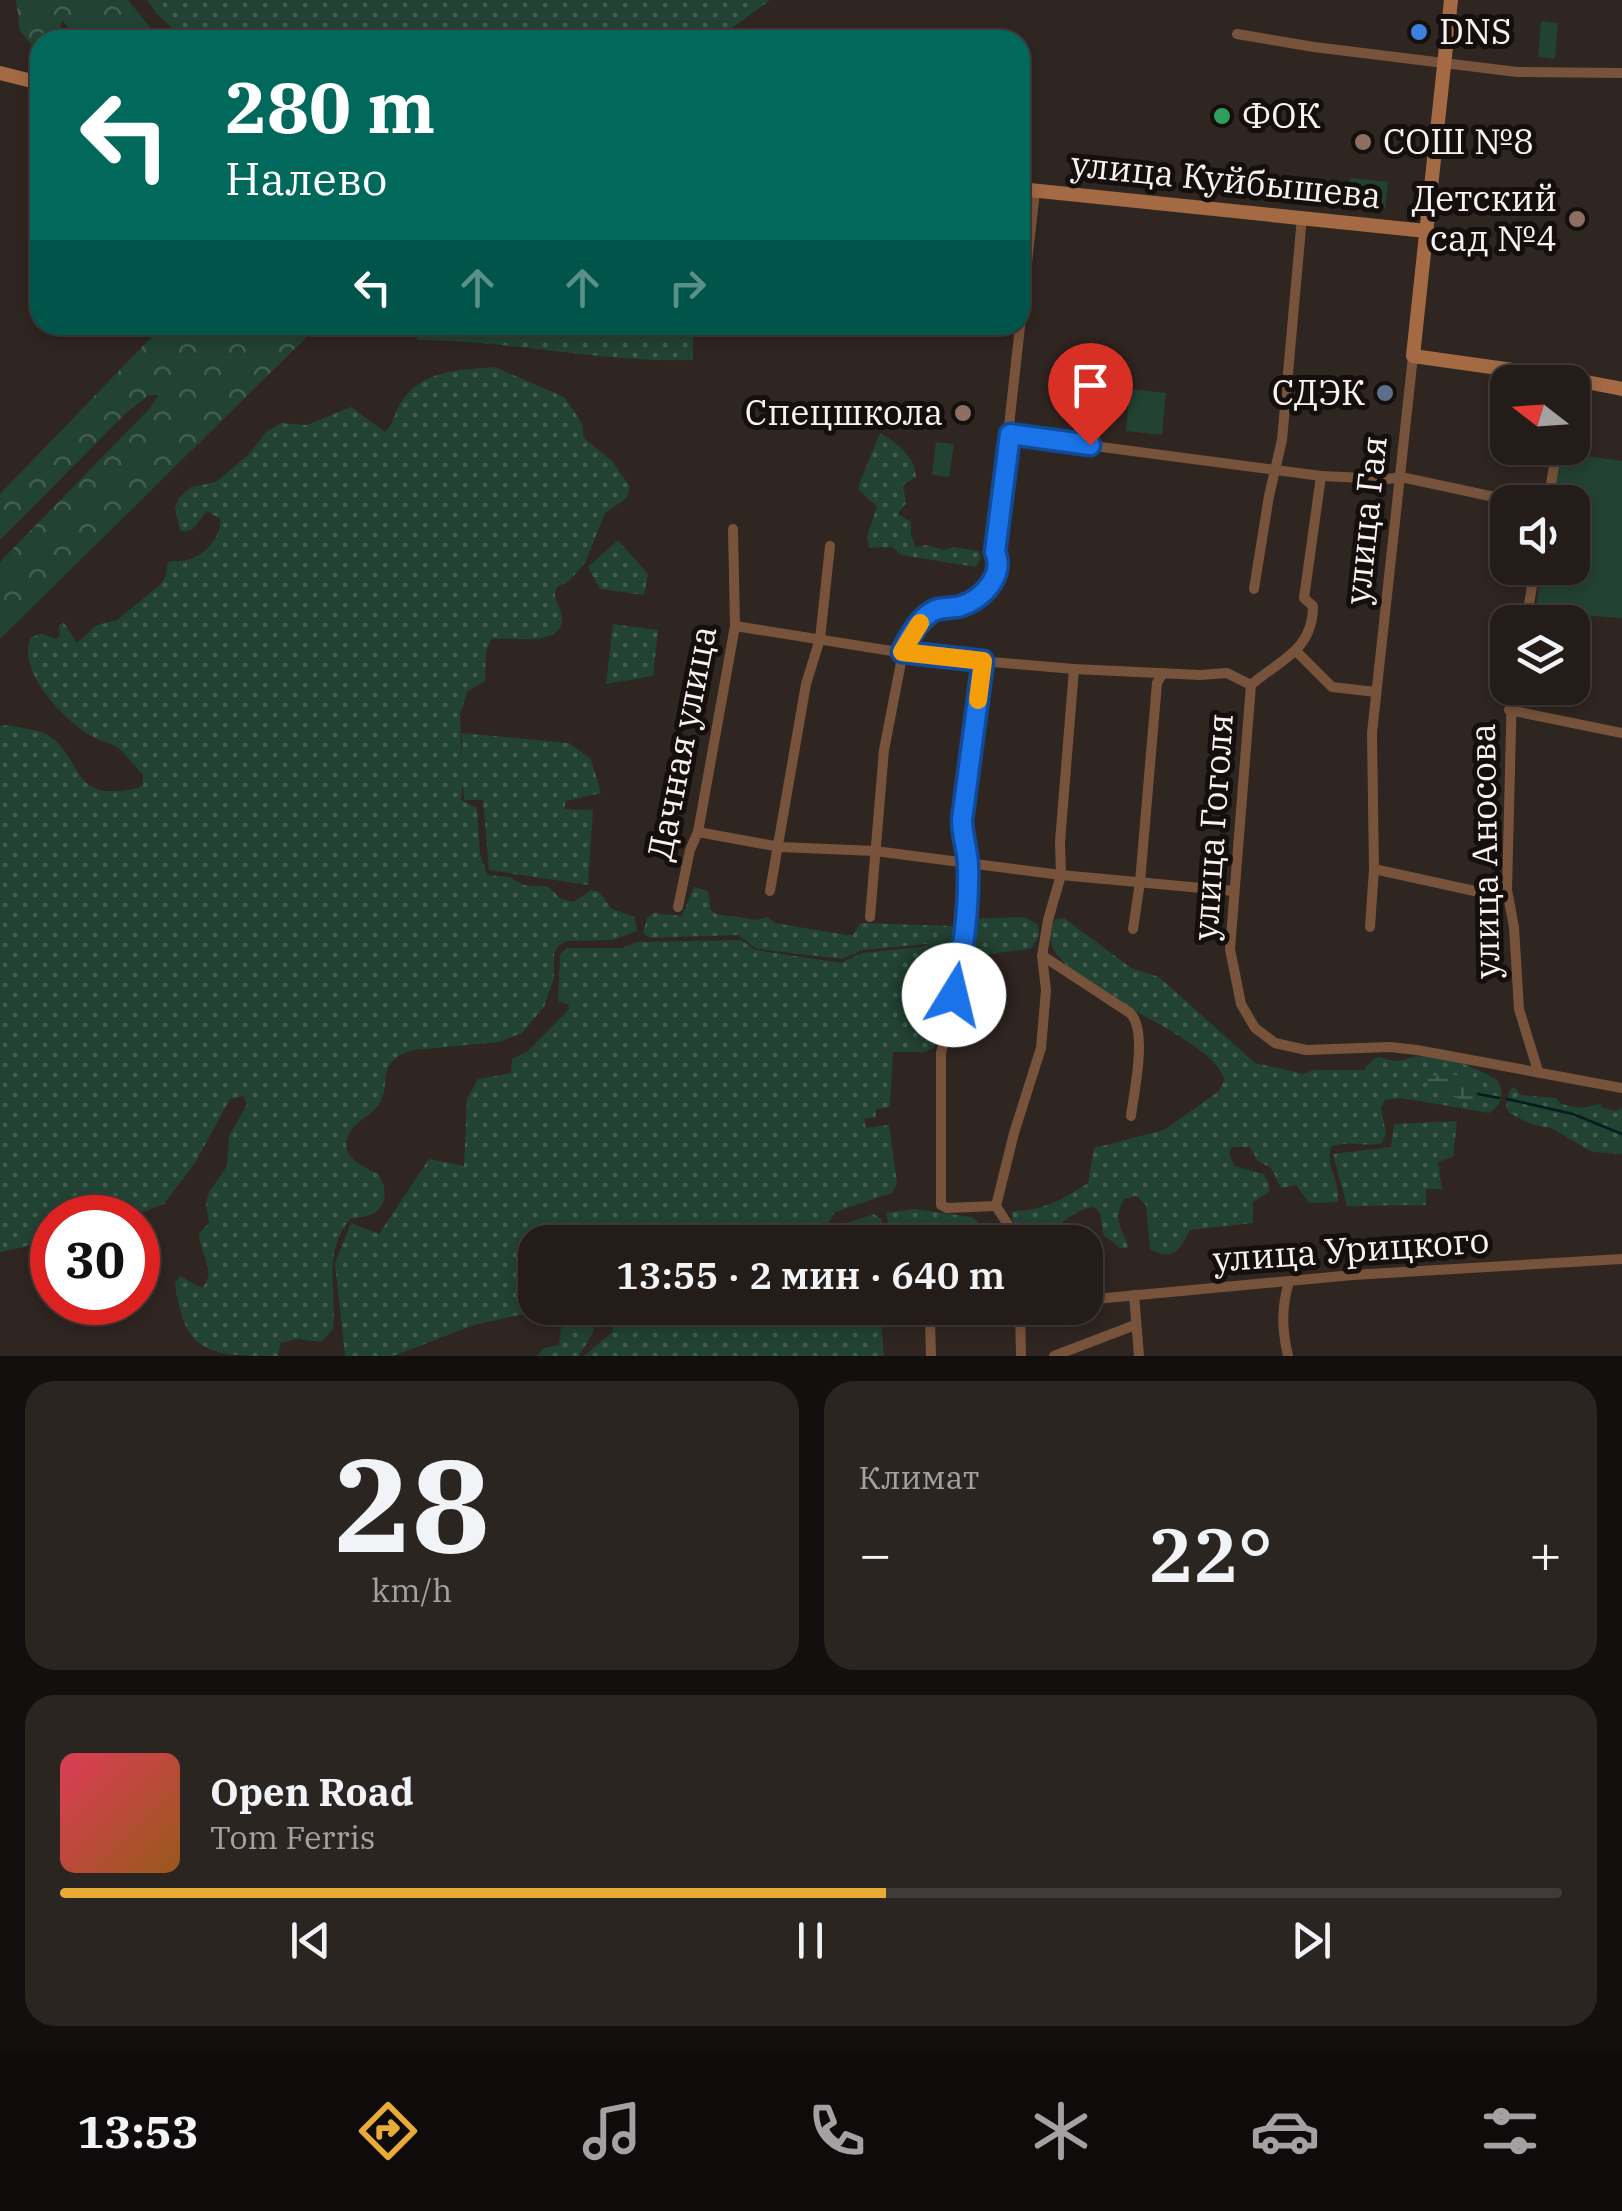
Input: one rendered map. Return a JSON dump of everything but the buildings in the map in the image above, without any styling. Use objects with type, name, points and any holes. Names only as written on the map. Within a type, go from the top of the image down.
[{"type":"main road","name":"улица Гая","points":[[1414,356],[1450,0]]},
{"type":"main road","points":[[0,73],[30,80]]},
{"type":"main road","name":"улица Куйбышева","points":[[1030,190],[1426,230]]},
{"type":"main road","points":[[1414,356],[1490,368]]},
{"type":"main road","points":[[1590,384],[1622,389]]},
{"type":"street","points":[[1236,34],[1518,72],[1622,73]]},
{"type":"street","points":[[1254,590],[1282,440],[1302,217]]},
{"type":"street","points":[[870,917],[884,750],[902,652],[925,616],[935,609],[960,606],[978,598],[999,568],[995,552],[1010,434],[1017,335]]},
{"type":"street","name":"улица Гая","points":[[1370,927],[1374,868],[1372,733],[1414,356]]},
{"type":"street","points":[[1010,434],[1320,476],[1388,480],[1401,476],[1490,496]]},
{"type":"street","points":[[735,626],[983,661],[1074,669],[1228,673],[1251,685],[1297,652],[1313,614],[1313,606],[1304,598],[1320,476]]},
{"type":"street","name":"Дачная улица","points":[[678,907],[690,850],[698,832],[735,626],[733,529]]},
{"type":"street","points":[[770,891],[806,684],[820,640],[830,546]]},
{"type":"street","points":[[1297,652],[1332,686],[1376,692]]},
{"type":"street","points":[[983,661],[962,820],[968,863],[960,966],[941,1053],[941,1206],[996,1206]]},
{"type":"street","points":[[1008,1225],[996,1206],[1014,1133],[1042,1048],[1046,972],[1042,956],[1061,875],[1060,842],[1074,669]]},
{"type":"street","points":[[1133,929],[1157,683],[1163,673]]},
{"type":"street","name":"улица Гоголя","points":[[1251,685],[1230,949],[1242,1004],[1255,1028],[1274,1043],[1306,1050],[1390,1047],[1538,1071]]},
{"type":"street","name":"улица Аносова","points":[[1510,705],[1507,890],[1514,928],[1518,1009],[1538,1071]]},
{"type":"street","points":[[1509,710],[1622,733]]},
{"type":"street","points":[[698,832],[780,847],[875,851],[1061,875],[1234,891]]},
{"type":"street","points":[[1374,868],[1480,892],[1507,890]]},
{"type":"street","points":[[1042,956],[1138,1022],[1132,1116]]},
{"type":"street","points":[[1538,1071],[1622,1088]]},
{"type":"street","name":"улица Урицкого","points":[[1103,1298],[1352,1275],[1622,1259]]},
{"type":"street","points":[[1288,1356],[1282,1303],[1289,1282]]},
{"type":"street","points":[[1134,1295],[1139,1356]]},
{"type":"street","points":[[930,1325],[931,1356]]},
{"type":"street","points":[[1021,1325],[1022,1356]]},
{"type":"street","points":[[1054,1356],[1135,1325]]},
{"type":"green space","points":[[16,0],[128,0],[152,30],[71,30],[62,21],[62,30],[30,30],[30,43],[20,31]]},
{"type":"green space","points":[[147,0],[770,0],[729,30],[174,30]]},
{"type":"green space","points":[[1541,21],[1558,23],[1555,59],[1538,57]]},
{"type":"green space","points":[[1350,178],[1388,182],[1385,209],[1347,206]]},
{"type":"green space","points":[[153,335],[309,335],[0,639],[0,562],[150,408],[158,395],[149,395],[125,414],[0,540],[0,494]]},
{"type":"green space","points":[[417,335],[693,335],[693,360],[624,358],[417,340]]},
{"type":"green space","points":[[495,367],[564,397],[582,423],[584,438],[612,461],[630,487],[627,498],[605,513],[585,563],[569,581],[557,587],[560,627],[554,634],[534,639],[491,639],[486,652],[485,681],[468,691],[460,714],[462,762],[462,733],[569,743],[591,759],[601,793],[566,801],[564,809],[593,810],[588,885],[489,870],[483,800],[464,800],[463,782],[461,800],[477,808],[480,854],[487,875],[549,887],[560,898],[573,902],[591,890],[598,891],[612,909],[635,917],[637,931],[613,940],[566,941],[558,946],[554,978],[544,1007],[522,1033],[499,1042],[414,1050],[393,1061],[378,1106],[356,1125],[346,1144],[351,1157],[378,1174],[385,1192],[379,1210],[350,1219],[336,1245],[333,1329],[321,1342],[297,1339],[281,1343],[278,1356],[219,1352],[194,1338],[179,1307],[175,1283],[180,1276],[202,1288],[206,1281],[208,1268],[199,1233],[209,1223],[206,1203],[227,1166],[229,1136],[247,1104],[243,1096],[230,1099],[195,1163],[164,1204],[160,1206],[160,1195],[30,1195],[30,1244],[0,1252],[0,726],[46,734],[59,744],[80,776],[99,790],[143,785],[143,774],[123,752],[82,730],[46,694],[30,664],[31,637],[42,634],[56,639],[60,635],[59,625],[64,623],[77,643],[97,625],[117,620],[160,585],[168,562],[204,552],[216,536],[220,519],[207,511],[193,529],[180,530],[175,507],[179,498],[191,487],[216,482],[249,454],[266,432],[281,423],[307,425],[351,407],[385,432],[400,404],[419,384],[468,369]]},
{"type":"green space","points":[[1130,389],[1166,393],[1162,435],[1126,431]]},
{"type":"green space","points":[[880,433],[913,463],[916,477],[903,485],[906,503],[898,514],[911,522],[916,547],[979,551],[981,558],[976,567],[901,555],[892,547],[869,548],[867,536],[877,507],[859,490],[859,484]]},
{"type":"green space","points":[[936,442],[954,444],[949,477],[932,475]]},
{"type":"green space","points":[[1590,456],[1622,461],[1622,618],[1590,616],[1590,605],[1536,605],[1539,585],[1590,585],[1590,485],[1555,485],[1558,465],[1590,465]]},
{"type":"green space","points":[[618,540],[648,574],[644,595],[600,589],[588,567]]},
{"type":"green space","points":[[613,624],[658,630],[653,676],[606,684]]},
{"type":"green space","points":[[694,887],[708,891],[711,910],[716,914],[758,920],[767,917],[775,923],[847,935],[853,935],[860,923],[953,926],[968,919],[1024,917],[1038,925],[1039,936],[1031,949],[960,959],[951,959],[931,946],[939,980],[935,1047],[925,1052],[893,1052],[890,1107],[876,1109],[876,1117],[864,1119],[866,1128],[889,1125],[897,1183],[892,1193],[835,1212],[826,1225],[518,1225],[518,1315],[474,1325],[393,1356],[345,1356],[335,1263],[351,1223],[379,1234],[429,1159],[464,1166],[467,1098],[478,1079],[511,1073],[512,1059],[528,1051],[569,1009],[568,1004],[558,1001],[560,954],[567,948],[741,940],[756,950],[841,963],[862,953],[930,946],[863,950],[841,959],[757,949],[738,935],[650,938],[643,933],[647,918],[654,913],[682,916]]},
{"type":"green space","points":[[1064,918],[1131,968],[1159,977],[1255,1063],[1304,1074],[1313,1070],[1364,1070],[1380,1058],[1398,1061],[1435,1057],[1468,1065],[1497,1080],[1501,1098],[1489,1113],[1401,1098],[1385,1100],[1381,1108],[1386,1134],[1382,1143],[1331,1147],[1338,1202],[1309,1203],[1296,1185],[1281,1188],[1271,1168],[1258,1161],[1250,1147],[1232,1147],[1229,1152],[1234,1166],[1264,1174],[1269,1184],[1269,1192],[1253,1202],[1253,1223],[1190,1230],[1171,1254],[1150,1249],[1146,1205],[1136,1196],[1124,1199],[1119,1214],[1128,1248],[1120,1248],[1103,1235],[1100,1213],[1094,1207],[1068,1218],[1062,1225],[1014,1225],[1012,1211],[1060,1200],[1088,1183],[1094,1148],[1164,1130],[1219,1091],[1224,1080],[1212,1061],[1187,1041],[1088,983],[1063,962],[1051,941],[1055,919]]},
{"type":"green space","points":[[1448,1073],[1471,1083],[1478,1097],[1462,1101],[1424,1082],[1426,1077]]},
{"type":"green space","points":[[1514,1087],[1521,1095],[1556,1098],[1561,1104],[1581,1108],[1600,1104],[1617,1111],[1622,1108],[1622,1154],[1592,1152],[1551,1128],[1533,1125],[1509,1113],[1506,1106]]},
{"type":"green space","points":[[1457,1121],[1453,1157],[1438,1162],[1442,1189],[1426,1189],[1426,1205],[1347,1206],[1333,1154],[1391,1147],[1394,1124]]},
{"type":"green space","points":[[914,1209],[972,1217],[978,1222],[888,1225],[886,1213]]},
{"type":"green space","points":[[874,1214],[883,1225],[843,1225]]},
{"type":"green space","points":[[593,1325],[594,1331],[579,1356],[537,1356],[544,1348],[559,1345],[561,1328]]},
{"type":"green space","points":[[614,1325],[881,1325],[884,1356],[584,1356],[611,1333]]},
{"type":"waterway","points":[[1478,1094],[1499,1098]]},
{"type":"waterway","points":[[1507,1099],[1573,1114],[1622,1134]]},
{"type":"slow traffic","points":[[920,623],[902,652],[983,661],[978,700]]},
{"type":"place","name":"DNS","points":[[1419,32]]},
{"type":"place","name":"ФОК","points":[[1222,116]]},
{"type":"place","name":"СОШ №8","points":[[1363,142]]},
{"type":"place","name":"Детский сад №4","points":[[1577,219]]},
{"type":"place","name":"СДЭК","points":[[1385,393]]},
{"type":"place","name":"Спецшкола","points":[[963,413]]},
{"type":"route","points":[[954,995],[961,960],[968,863],[962,820],[983,661],[902,652],[925,616],[935,609],[960,606],[978,598],[994,579],[999,568],[995,552],[1010,434],[1090,445]]}]
